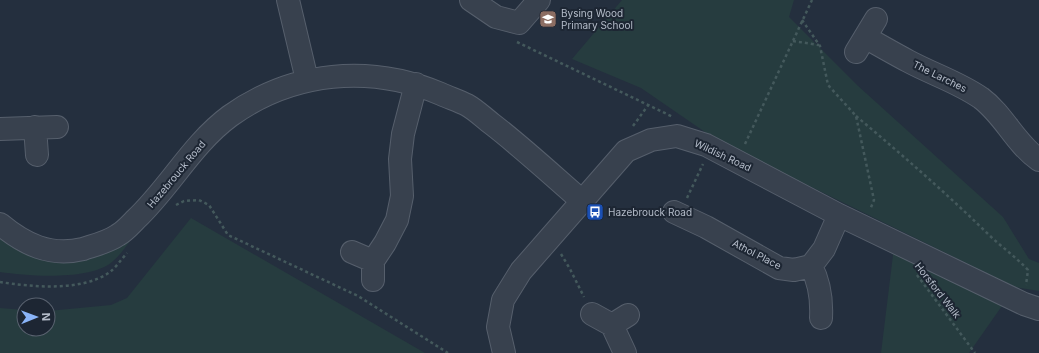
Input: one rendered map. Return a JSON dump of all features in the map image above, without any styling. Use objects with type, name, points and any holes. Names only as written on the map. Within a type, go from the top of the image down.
[{"type":"street","points":[[289,0],[307,80]]},
{"type":"street","points":[[471,0],[496,17],[519,23],[538,0]]},
{"type":"street","name":"The Larches","points":[[866,36],[908,61],[958,84],[981,98],[991,106],[1026,151],[1039,160]]},
{"type":"street","name":"Hazebrouck Road","points":[[0,224],[15,237],[33,247],[52,251],[74,251],[98,244],[119,235],[158,198],[200,144],[229,117],[264,95],[307,80],[339,75],[387,78],[416,84],[467,105],[517,144],[582,201]]},
{"type":"street","points":[[352,252],[373,270],[396,220],[402,196],[400,159],[403,134],[416,84]]},
{"type":"street","points":[[35,127],[37,155]]},
{"type":"street","points":[[0,129],[58,127]]},
{"type":"street","name":"Wildish Road","points":[[504,353],[498,327],[503,300],[521,271],[626,151],[651,140],[677,136],[711,148],[737,160],[839,215],[1031,307]]},
{"type":"street","name":"Athol Place","points":[[676,213],[699,234],[779,268],[794,270],[811,266]]},
{"type":"street","points":[[821,318],[822,300],[817,278],[811,266],[824,249],[839,215]]},
{"type":"street","points":[[592,314],[620,320],[625,353]]},
{"type":"path","points":[[737,160],[812,0]]},
{"type":"path","points":[[802,20],[820,46],[828,85],[856,116],[965,210],[1028,270],[1031,307]]},
{"type":"path","points":[[511,38],[649,104],[680,121]]},
{"type":"path","points":[[792,41],[820,46]]},
{"type":"path","points":[[856,116],[874,200],[865,227]]},
{"type":"path","points":[[676,213],[711,148]]},
{"type":"path","points":[[158,198],[173,206],[184,201],[199,200],[209,205],[228,235],[358,296],[448,353]]},
{"type":"path","points":[[551,238],[570,269],[592,314]]},
{"type":"path","name":"Horsford Walk","points":[[915,272],[975,353]]},
{"type":"green space","points":[[622,0],[794,0],[789,17],[857,85],[1003,217],[1029,259],[1039,263],[1039,291],[1015,287],[718,141],[641,88],[572,59]]},
{"type":"green space","points":[[191,218],[425,353],[0,353],[0,308],[16,309],[16,337],[56,337],[56,310],[111,305],[127,298]]},
{"type":"green space","points":[[142,223],[120,254],[112,262],[102,268],[74,275],[58,276],[26,275],[0,272],[0,235],[44,256]]},
{"type":"green space","points":[[890,249],[1004,303],[969,353],[881,353],[893,255]]},
{"type":"place","name":"Bysing Wood Primary School","points":[[548,19]]},
{"type":"place","name":"Hazebrouck Road","points":[[595,212]]}]
